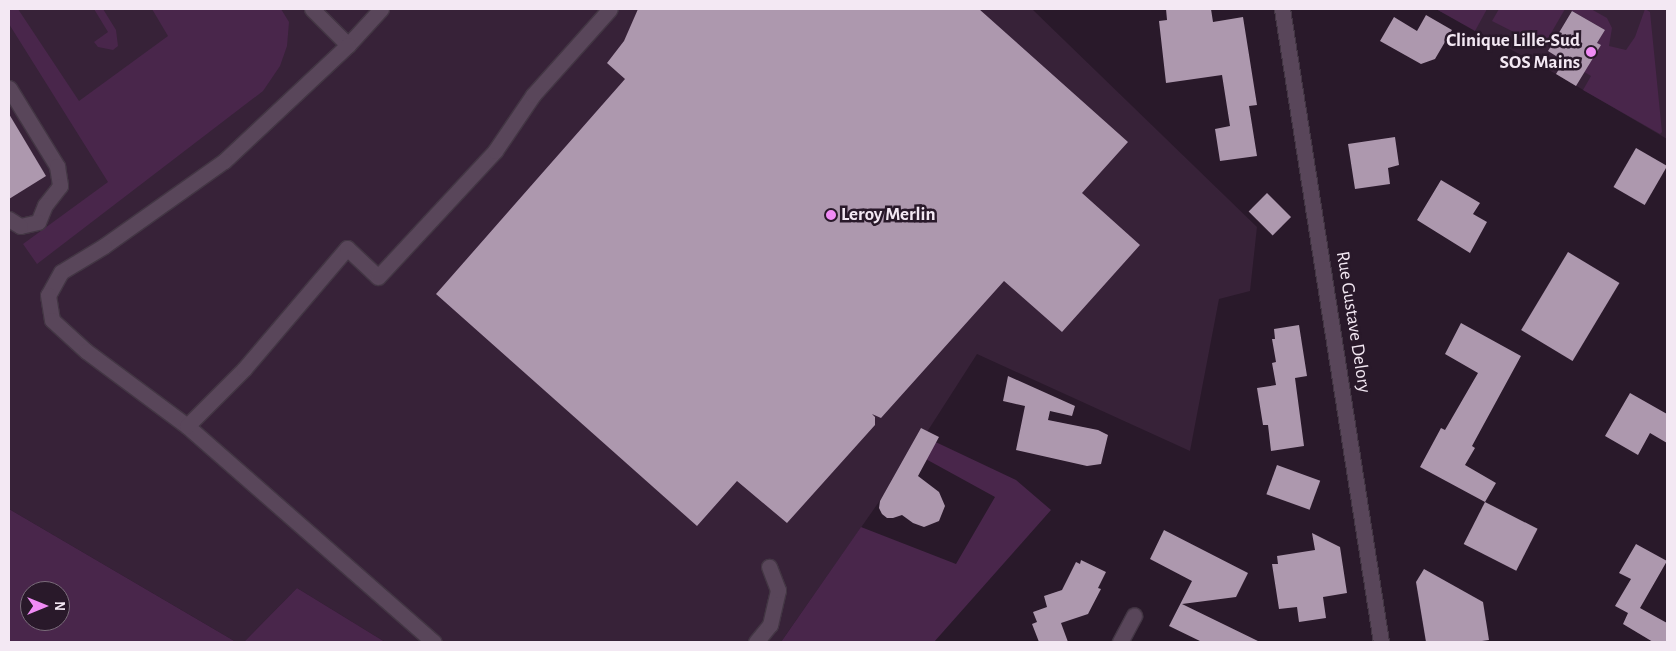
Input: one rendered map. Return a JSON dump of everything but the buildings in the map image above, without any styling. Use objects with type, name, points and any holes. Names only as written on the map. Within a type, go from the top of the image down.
[{"type":"street","points":[[312,9],[348,45]]},
{"type":"street","points":[[381,9],[348,45],[224,161],[104,246],[61,272],[48,295],[52,320],[86,351],[187,426],[434,642]]},
{"type":"street","points":[[187,426],[244,370],[347,248],[378,277],[494,152],[534,95],[610,9]]},
{"type":"street","name":"Rue Gustave Delory","points":[[1282,9],[1381,642]]},
{"type":"street","points":[[9,88],[57,166],[60,186],[45,205],[38,222],[20,226],[9,219]]},
{"type":"street","points":[[756,642],[770,624],[778,590],[769,567]]},
{"type":"street","points":[[1120,642],[1134,616]]},
{"type":"shaded area","points":[[9,9],[1032,9],[1257,227],[1250,291],[1219,299],[1190,451],[977,354],[918,446],[781,642],[385,642],[297,588],[244,642],[236,642],[9,509]]},
{"type":"shaded area","points":[[9,9],[18,9],[79,101],[168,36],[152,9],[281,9],[289,22],[287,46],[280,66],[263,91],[37,264],[23,244],[108,182],[9,24]]},
{"type":"shaded area","points":[[94,9],[103,9],[116,30],[118,46],[113,50],[98,47],[94,42],[108,32]]},
{"type":"shaded area","name":"Clinique Lille-Sud SOS Mains","points":[[1436,9],[1667,9],[1667,139],[1556,74]]},
{"type":"shaded area","points":[[1436,9],[1487,9],[1475,31]]},
{"type":"shaded area","points":[[1499,9],[1565,9],[1543,47],[1492,21]]},
{"type":"shaded area","points":[[1569,9],[1591,9],[1607,18],[1612,28],[1609,46],[1626,50],[1635,37],[1645,9],[1650,12],[1662,132],[1660,134],[1583,90],[1591,76],[1581,70],[1605,30]]},
{"type":"shaded area","points":[[925,437],[1016,480],[1051,510],[934,642],[781,642],[861,527],[956,564],[995,497],[913,452]]},
{"type":"shaded area","points":[[9,509],[236,642],[9,642]]},
{"type":"shaded area","points":[[297,588],[385,642],[244,642]]},
{"type":"place","name":"Clinique Lille-Sud SOS Mains","points":[[1591,52]]},
{"type":"place","name":"Leroy Merlin","points":[[831,215]]}]
